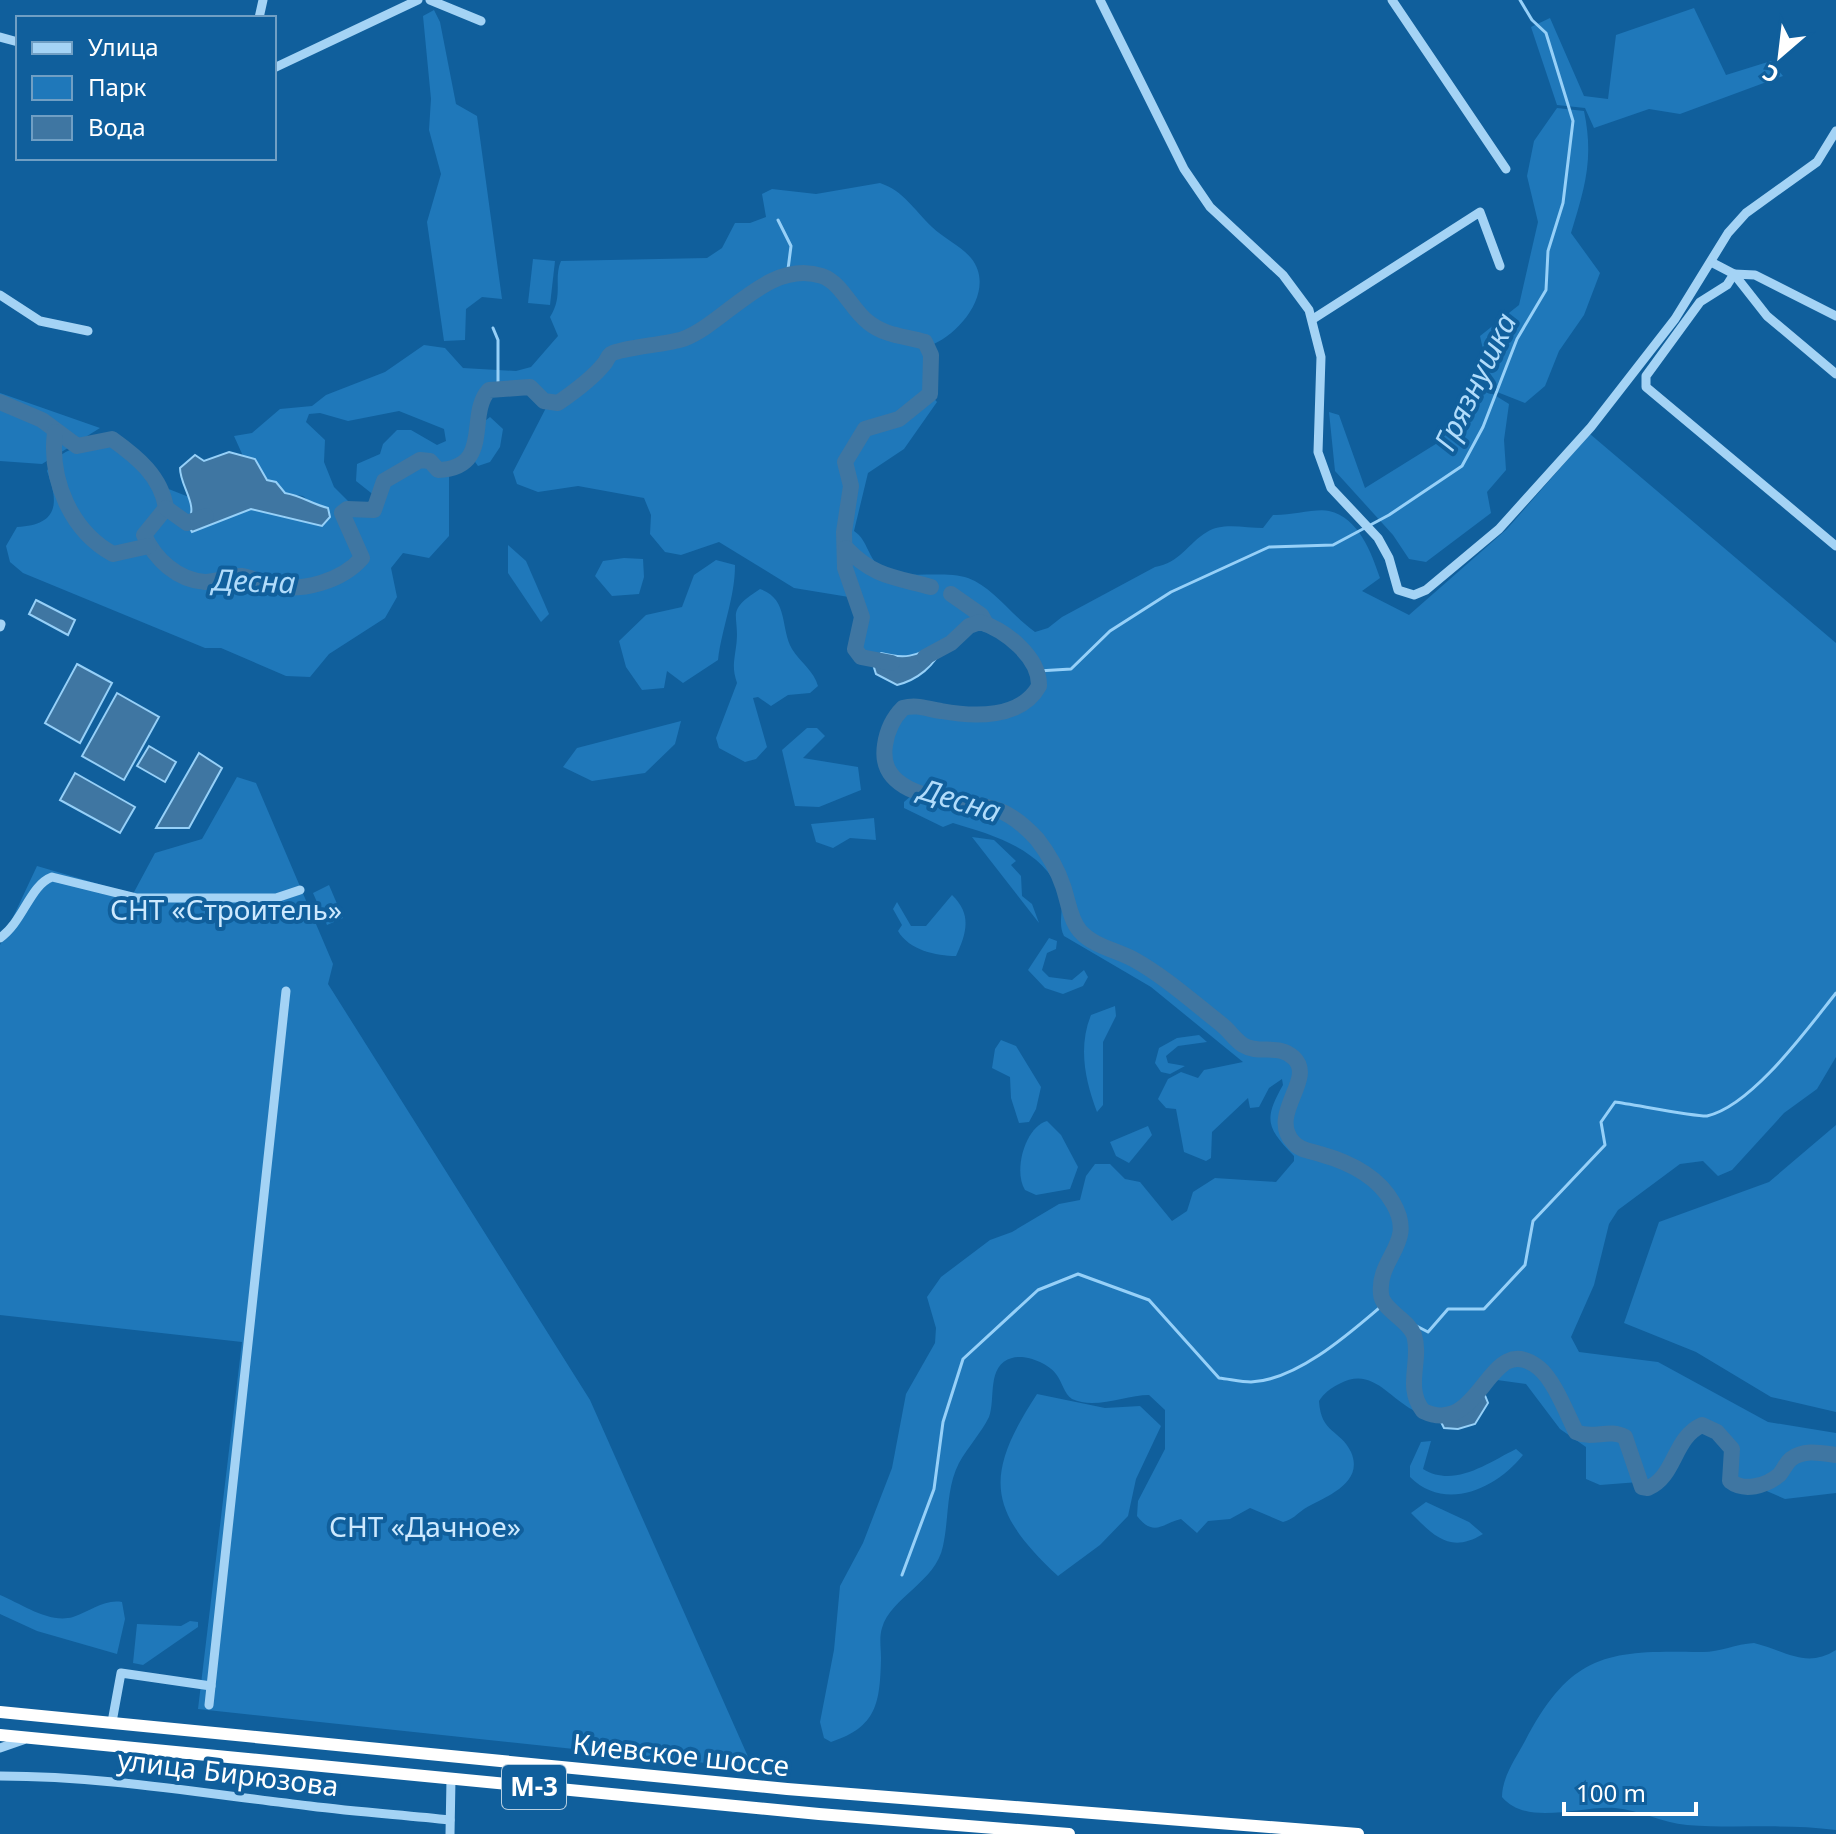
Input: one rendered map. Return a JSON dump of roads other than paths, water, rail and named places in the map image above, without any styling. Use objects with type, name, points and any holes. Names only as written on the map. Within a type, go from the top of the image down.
[{"type":"highway","name":"Киевское шоссе","points":[[0,1712],[787,1789],[1358,1834]]},
{"type":"highway","name":"Киевское шоссе","points":[[0,1735],[1069,1834]]},
{"type":"street","points":[[276,67],[418,0]]},
{"type":"street","points":[[430,0],[481,21]]},
{"type":"street","points":[[1100,0],[1184,169],[1210,207],[1283,275],[1313,319],[1321,357],[1318,452],[1331,488],[1378,538],[1389,558],[1398,590],[1414,595],[1438,580],[1499,529],[1591,427],[1675,319],[1728,233],[1746,213],[1817,162],[1836,131]]},
{"type":"street","points":[[1392,0],[1506,169]]},
{"type":"street","points":[[1313,319],[1480,212],[1500,266]]},
{"type":"street","points":[[1711,262],[1734,274],[1767,316],[1836,374]]},
{"type":"street","points":[[1734,274],[1755,275],[1836,316]]},
{"type":"street","points":[[1734,274],[1727,285],[1700,302],[1646,376],[1646,387],[1836,546]]},
{"type":"street","points":[[0,295],[40,321],[88,331]]},
{"type":"street","points":[[0,938],[21,918],[40,884],[52,877],[137,898],[276,898],[300,890]]},
{"type":"street","points":[[209,1705],[286,991]]},
{"type":"street","points":[[112,1722],[121,1673],[211,1686]]},
{"type":"street","points":[[0,1748],[26,1740],[47,1738]]},
{"type":"street","name":"улица Бирюзова","points":[[0,1776],[63,1776],[135,1782],[311,1807],[450,1820]]},
{"type":"street","points":[[450,1834],[451,1779]]},
{"type":"water","points":[[229,452],[255,459],[267,480],[276,482],[285,493],[328,508],[330,517],[322,526],[251,509],[192,532],[187,523],[190,503],[180,468],[195,455],[204,461]]},
{"type":"water","points":[[36,600],[75,620],[68,635],[29,614]]},
{"type":"water","points":[[936,644],[943,646],[935,660],[912,680],[897,685],[876,674],[872,661],[881,653],[910,656]]},
{"type":"water","points":[[77,664],[112,683],[80,743],[45,723]]},
{"type":"water","points":[[117,693],[159,717],[124,780],[82,756]]},
{"type":"water","points":[[149,746],[176,762],[165,782],[137,766]]},
{"type":"water","points":[[199,753],[222,768],[189,828],[156,828]]},
{"type":"water","points":[[75,773],[135,807],[120,833],[60,800]]},
{"type":"water","points":[[1482,1388],[1488,1403],[1475,1424],[1458,1429],[1444,1428],[1438,1416],[1460,1411]]},
{"type":"waterway","name":"Грязнушка","points":[[1038,671],[1071,669],[1110,631],[1171,592],[1269,547],[1333,545],[1389,515],[1462,466],[1483,427],[1517,339],[1546,290],[1548,251],[1563,203],[1573,121],[1546,33],[1532,20],[1520,0]]},
{"type":"waterway","points":[[778,220],[791,246],[787,277]]},
{"type":"waterway","name":"Десна","points":[[0,402],[42,420],[77,446],[112,439],[139,460],[159,486],[166,508],[144,535],[154,552],[176,573],[205,582],[242,576],[272,586],[309,586],[333,579],[362,558],[342,513],[347,509],[374,510],[384,481],[420,460],[430,461],[438,470],[455,467],[466,460],[473,450],[479,412],[489,390],[530,387],[544,401],[558,403],[594,375],[611,354],[683,339],[766,284],[784,276],[803,273],[822,276],[835,284],[868,322],[888,333],[925,342],[931,355],[930,394],[899,419],[865,429],[845,462],[851,486],[844,532],[845,568],[862,617],[855,649],[861,657],[892,663]]},
{"type":"waterway","points":[[493,328],[498,340],[498,388]]},
{"type":"waterway","name":"Десна","points":[[55,432],[54,450],[60,486],[85,532],[113,554],[149,546]]},
{"type":"waterway","name":"Десна","points":[[166,508],[187,523],[206,516]]},
{"type":"waterway","points":[[846,548],[875,570],[931,587]]},
{"type":"waterway","points":[[951,594],[981,615],[986,624]]},
{"type":"waterway","name":"Десна","points":[[925,657],[951,643],[969,626],[980,622],[1000,631],[1019,646],[1034,665],[1039,686],[1021,705],[996,713],[968,714],[903,708],[891,725],[885,745],[886,764],[894,778],[926,795],[998,810],[1014,819],[1037,839],[1048,856],[1061,880],[1074,921],[1085,936],[1156,973],[1243,1045],[1282,1051],[1294,1058],[1300,1076],[1286,1120],[1293,1142],[1302,1149],[1352,1166],[1371,1178],[1387,1193],[1399,1217],[1399,1240],[1381,1281],[1381,1294],[1386,1305],[1414,1335],[1415,1392],[1423,1411],[1443,1416],[1459,1410],[1495,1371],[1508,1361],[1522,1359],[1545,1373],[1576,1432],[1625,1437],[1642,1487],[1648,1488],[1664,1475],[1685,1439],[1702,1425],[1717,1432],[1732,1449],[1730,1481],[1742,1486],[1768,1482],[1779,1475],[1791,1459],[1801,1454],[1836,1455]]},
{"type":"waterway","points":[[1405,1320],[1428,1332],[1448,1309],[1484,1309],[1525,1265],[1533,1221],[1605,1145],[1601,1122],[1615,1102],[1701,1116],[1724,1109],[1778,1064],[1836,993]]},
{"type":"waterway","points":[[902,1575],[934,1489],[943,1422],[963,1359],[1038,1290],[1078,1274],[1149,1300],[1219,1378],[1247,1382],[1269,1379],[1305,1364],[1385,1303]]},
{"type":"park label","name":"СНТ «Строитель»","points":[[226,910]]},
{"type":"park label","name":"СНТ «Дачное»","points":[[425,1527]]}]
